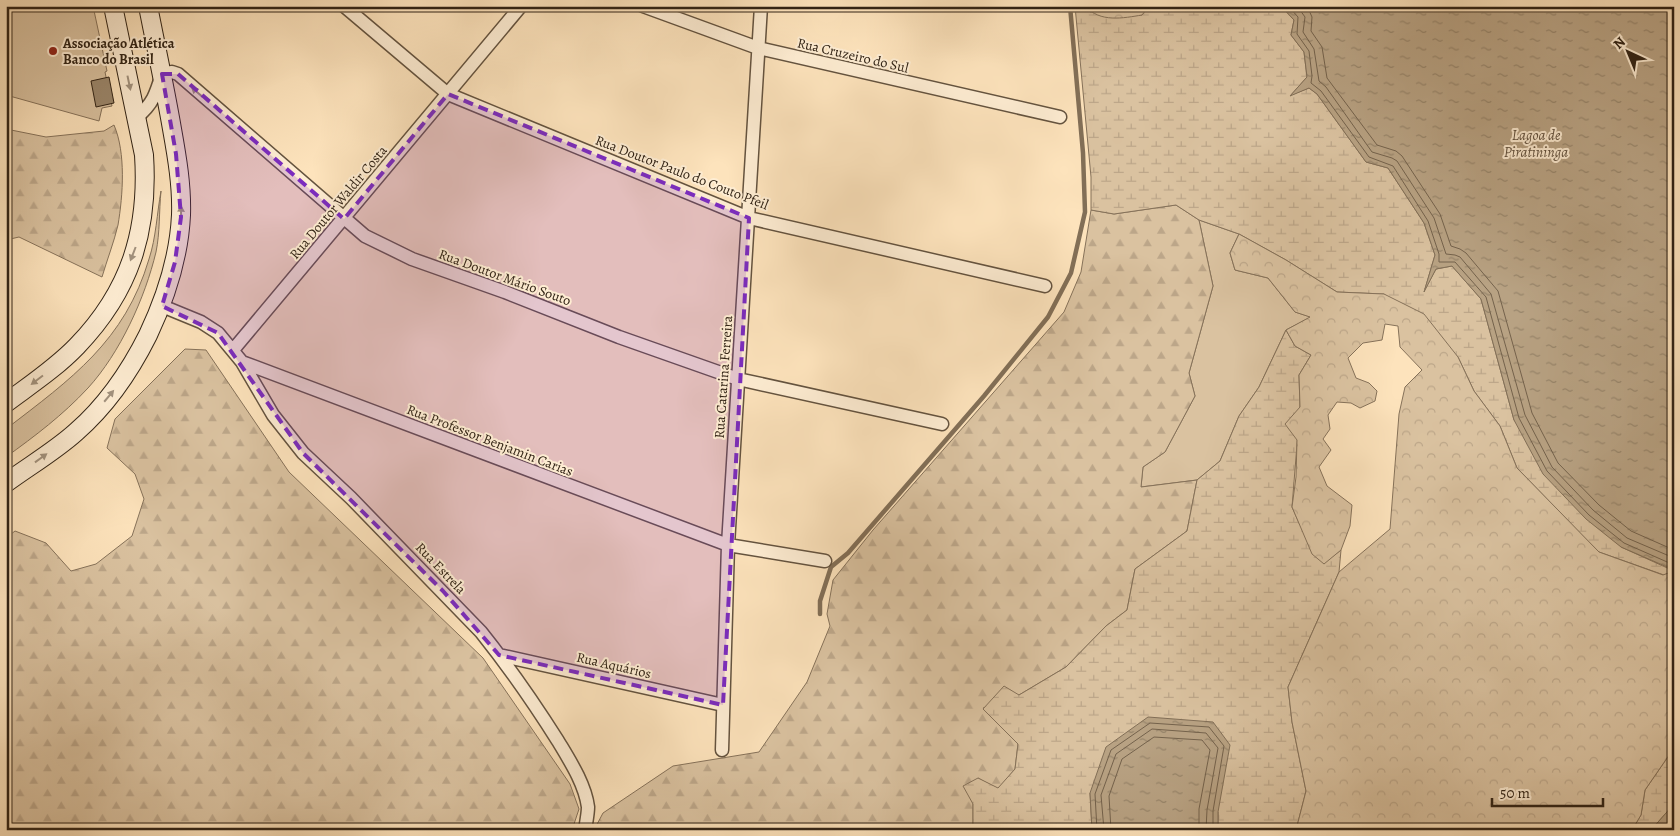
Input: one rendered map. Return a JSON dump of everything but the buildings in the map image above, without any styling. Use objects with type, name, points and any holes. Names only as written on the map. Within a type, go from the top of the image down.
[{"type":"main road","points":[[6,403],[77,347],[107,311],[121,287],[136,246],[144,206],[144,155],[113,6]]},
{"type":"main road","points":[[6,484],[76,432],[99,409],[118,386],[136,358],[162,306],[175,262],[181,217],[181,190],[175,145],[148,6]]},
{"type":"street","name":"Rua Doutor Paulo do Couto Pfeil","points":[[344,6],[448,94],[749,218],[1044,286]]},
{"type":"street","name":"Rua Doutor Waldir Costa","points":[[233,350],[522,6]]},
{"type":"street","name":"Rua Cruzeiro do Sul","points":[[643,6],[758,48],[1060,117]]},
{"type":"street","name":"Rua Catarina Ferreira","points":[[722,750],[728,546],[761,6]]},
{"type":"street","name":"Rua Doutor Mário Souto","points":[[162,74],[172,72],[178,74],[365,236],[412,259],[505,292],[619,337],[738,379],[942,424]]},
{"type":"street","points":[[136,118],[145,111],[156,96],[162,74]]},
{"type":"street","points":[[162,306],[209,326],[233,350]]},
{"type":"street","name":"Rua Estrela","points":[[233,350],[273,415],[304,453],[443,591],[481,632],[499,655],[544,718],[581,782],[588,808],[585,830]]},
{"type":"street","name":"Rua Professor Benjamin Carias","points":[[242,362],[728,546],[825,561]]},
{"type":"street","name":"Rua Aquários","points":[[499,655],[723,704]]},
{"type":"highlighted area","points":[[162,74],[178,74],[344,219],[448,94],[749,218],[723,705],[499,655],[443,591],[303,453],[218,333],[162,306],[175,262],[181,217],[176,154]]},
{"type":"green space","name":"Associação Atlética Banco do Brasil","points":[[6,6],[93,6],[107,71],[105,72],[112,106],[102,108],[99,121],[6,95]]},
{"type":"green space","points":[[1075,6],[1086,6],[1090,12],[1142,15],[1149,6],[1281,6],[1294,20],[1291,35],[1304,52],[1307,77],[1291,95],[1309,88],[1317,94],[1366,162],[1388,168],[1424,223],[1435,255],[1425,289],[1436,269],[1452,266],[1481,299],[1514,420],[1621,547],[1674,571],[1664,575],[1599,552],[1517,468],[1500,426],[1474,391],[1458,357],[1384,294],[1337,292],[1286,260],[1239,234],[1199,220],[1176,205],[1114,214],[1091,210],[1091,177]]},
{"type":"green space","points":[[1086,6],[1149,6],[1142,15],[1112,18],[1098,15]]},
{"type":"green space","points":[[114,125],[118,136],[122,161],[121,201],[115,238],[102,277],[19,237],[6,240],[6,129],[46,137],[104,131]]},
{"type":"green space","points":[[161,191],[156,252],[138,306],[121,342],[100,374],[69,407],[49,425],[6,457],[6,429],[52,393],[93,356],[126,313],[139,288],[149,259],[155,234]]},
{"type":"green space","points":[[1176,205],[1199,220],[1213,286],[1189,373],[1195,396],[1165,452],[1143,467],[1141,487],[1197,480],[1187,531],[1135,569],[1127,610],[1106,626],[1066,667],[1019,695],[983,708],[1018,744],[1015,769],[998,789],[978,778],[973,804],[973,830],[594,830],[603,813],[673,766],[759,752],[807,682],[830,626],[827,614],[833,580],[873,530],[1064,312],[1081,272],[1091,210],[1114,214]]},
{"type":"green space","points":[[1199,220],[1239,234],[1230,253],[1235,270],[1268,278],[1295,312],[1311,317],[1286,330],[1259,387],[1239,416],[1220,461],[1197,480],[1141,487],[1143,467],[1165,452],[1195,396],[1189,373],[1213,286]]},
{"type":"green space","points":[[1239,234],[1286,260],[1337,292],[1384,294],[1424,314],[1458,357],[1474,391],[1500,426],[1517,468],[1599,552],[1663,575],[1674,571],[1674,748],[1645,790],[1641,815],[1632,830],[1296,830],[1306,791],[1292,722],[1288,687],[1339,572],[1390,529],[1399,414],[1405,387],[1422,370],[1400,347],[1398,326],[1385,324],[1382,340],[1363,343],[1348,358],[1356,378],[1369,383],[1377,391],[1375,401],[1360,408],[1351,403],[1337,402],[1328,415],[1330,429],[1323,439],[1331,450],[1319,467],[1327,486],[1352,505],[1350,526],[1341,550],[1324,564],[1312,554],[1292,507],[1296,477],[1297,440],[1285,424],[1300,407],[1299,375],[1311,355],[1295,346],[1286,330],[1310,317],[1295,312],[1268,278],[1235,270],[1230,253]]},
{"type":"green space","points":[[1286,330],[1295,346],[1311,355],[1299,375],[1300,407],[1292,507],[1299,523],[1324,563],[1341,550],[1339,572],[1288,687],[1292,722],[1306,791],[1296,830],[1218,830],[1218,812],[1090,793],[1092,830],[973,830],[973,804],[963,786],[978,778],[998,788],[1015,769],[1018,744],[983,709],[1004,686],[1019,695],[1066,667],[1106,626],[1127,610],[1135,569],[1187,531],[1197,480],[1220,461],[1239,416],[1259,387]]},
{"type":"green space","points":[[185,349],[206,350],[289,472],[483,658],[570,784],[579,809],[572,830],[6,830],[6,538],[15,531],[46,543],[71,571],[96,564],[132,536],[144,499],[135,474],[107,448],[115,419]]},
{"type":"green space","points":[[1674,748],[1674,804],[1651,830],[1632,830],[1641,815],[1645,790]]},
{"type":"water","name":"Lagoa de Piratininga","points":[[1281,6],[1674,6],[1674,570],[1621,547],[1586,519],[1543,474],[1514,420],[1481,299],[1452,266],[1436,269],[1424,292],[1435,255],[1424,223],[1388,168],[1366,162],[1317,94],[1309,88],[1290,96],[1307,77],[1304,52],[1291,35],[1294,20]]},
{"type":"water","points":[[1148,717],[1213,722],[1230,745],[1218,812],[1218,830],[1092,830],[1090,793],[1106,747]]},
{"type":"water","points":[[1674,804],[1674,830],[1651,830]]},
{"type":"waterway","points":[[820,614],[820,601],[831,567],[848,553],[984,396],[1048,317],[1071,273],[1085,212],[1083,153],[1070,6]]},
{"type":"place","name":"Associação Atlética Banco do Brasil","points":[[53,51]]}]
